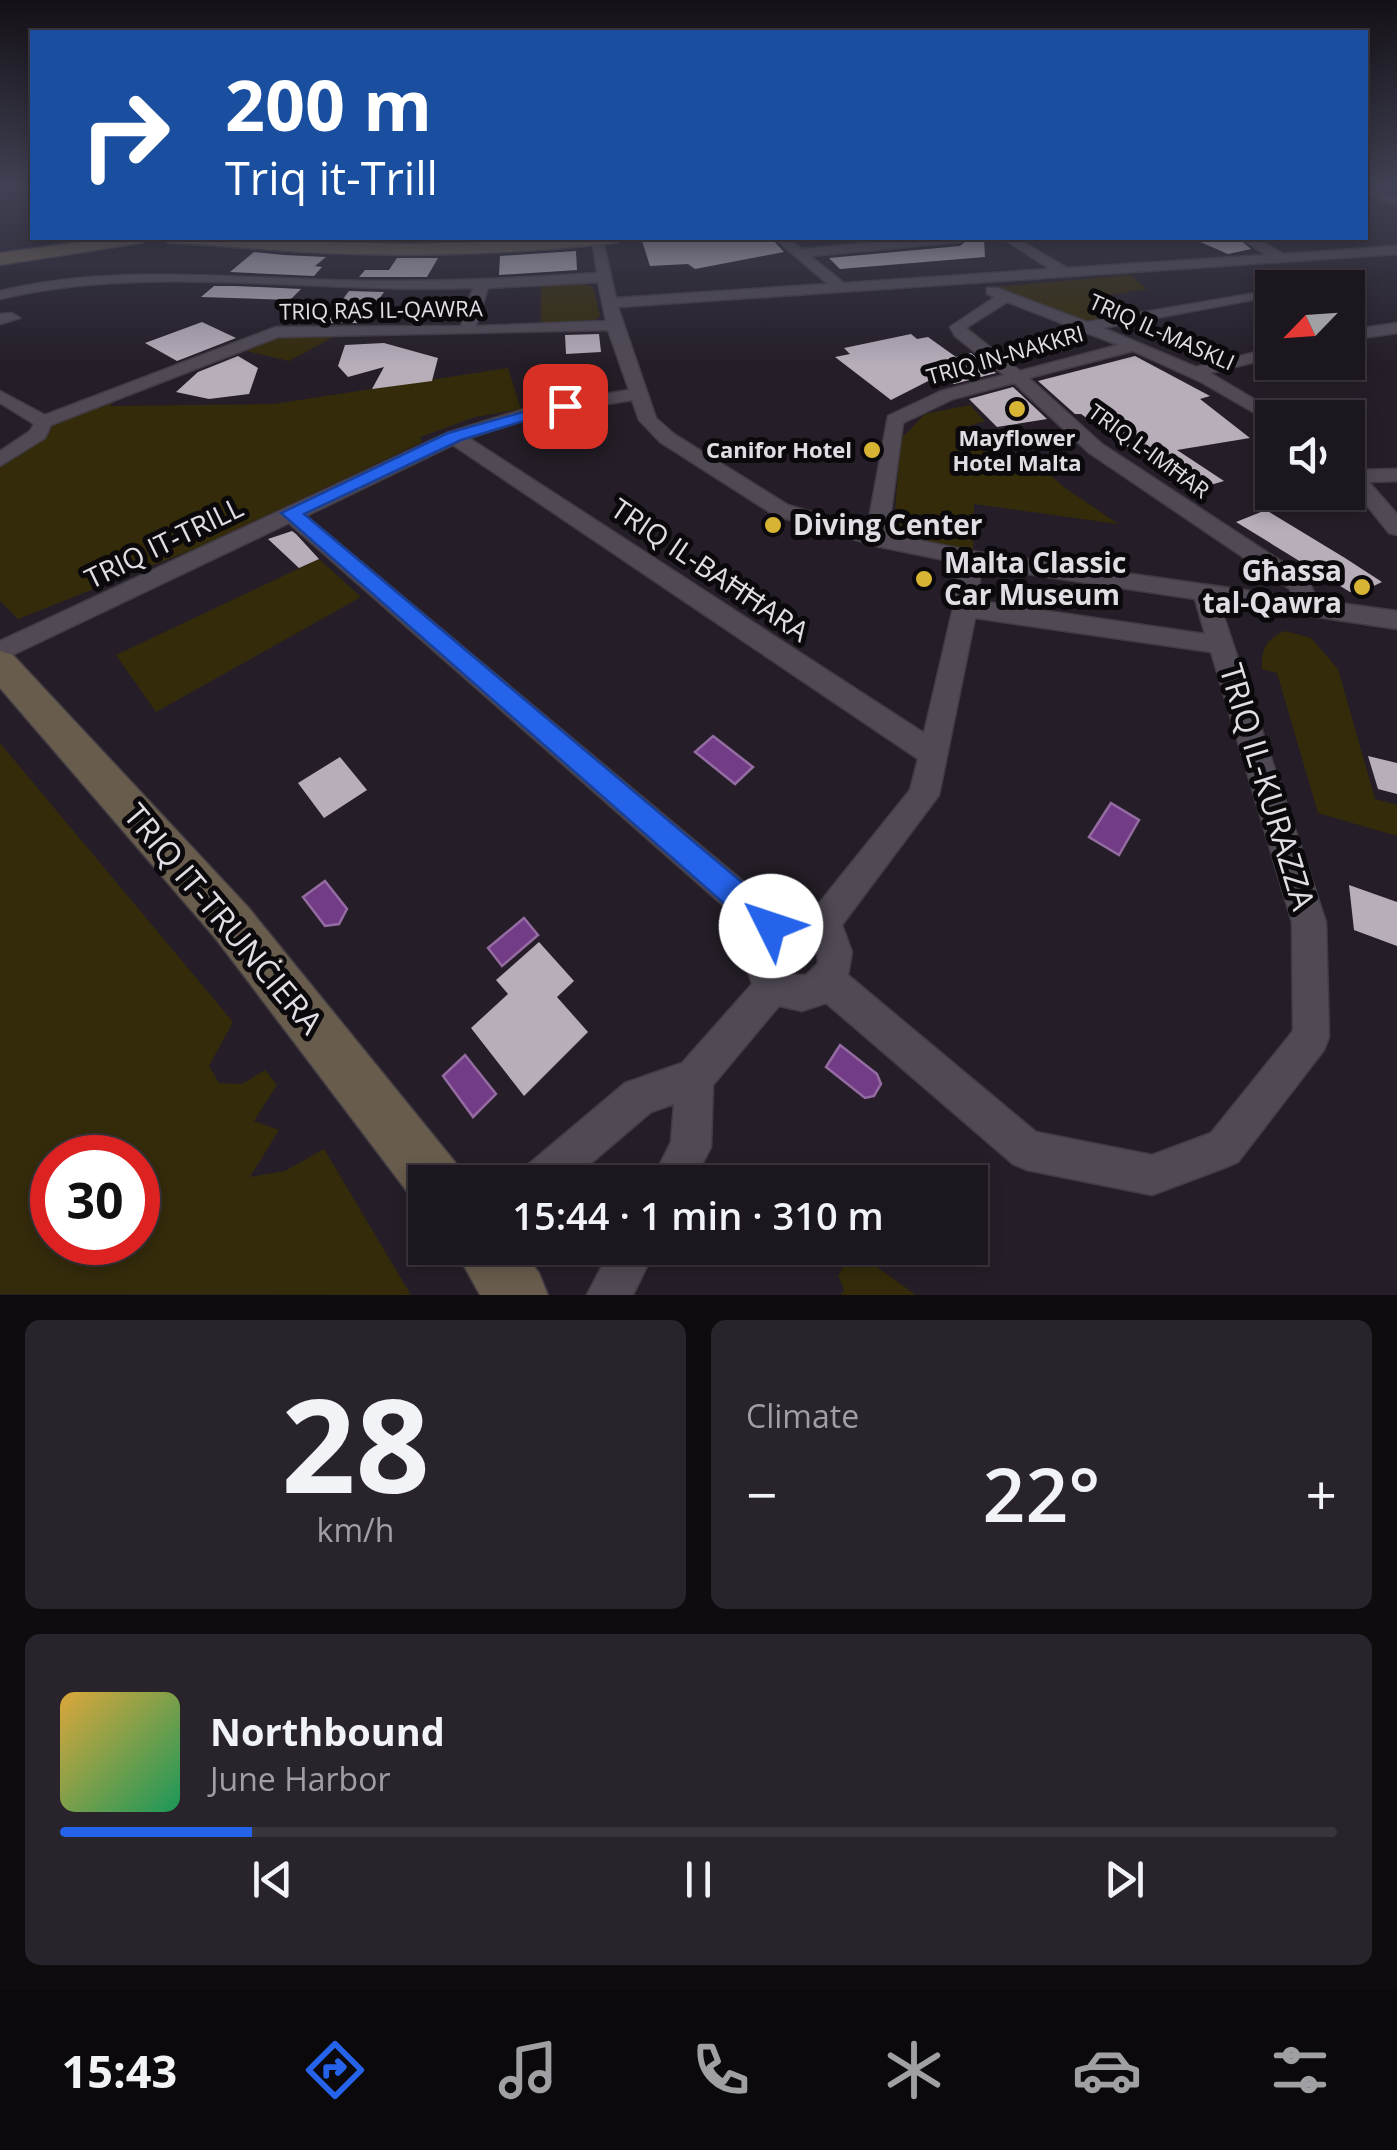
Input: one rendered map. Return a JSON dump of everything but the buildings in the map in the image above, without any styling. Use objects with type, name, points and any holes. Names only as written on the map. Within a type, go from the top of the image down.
[{"type":"street","points":[[0,260],[93,245]]},
{"type":"street","points":[[281,245],[503,245]]},
{"type":"street","points":[[606,245],[605,277],[614,325],[648,420],[667,438],[781,510],[876,539],[971,558],[1397,620]]},
{"type":"street","points":[[790,245],[844,290]]},
{"type":"street","points":[[800,253],[881,245]]},
{"type":"street","points":[[1020,245],[1065,273]]},
{"type":"street","points":[[1260,245],[1281,258]]},
{"type":"street","points":[[612,303],[969,282],[1397,250]]},
{"type":"street","points":[[1199,264],[1255,290]]},
{"type":"street","points":[[0,295],[39,284],[106,275],[316,284],[482,283],[605,277]]},
{"type":"street","name":"TRIQ IL-MASKLI","points":[[969,282],[1089,326],[1194,372],[1255,405]]},
{"type":"street","points":[[467,332],[482,283]]},
{"type":"street","name":"TRIQ L-IMĦAR","points":[[1005,297],[958,326],[961,333],[1018,377],[1095,448],[1300,586],[1308,608]]},
{"type":"street","points":[[1089,326],[1255,298]]},
{"type":"street","name":"TRIQ RAS IL-QAWRA","points":[[0,460],[38,434],[44,422],[276,332],[467,332],[614,325]]},
{"type":"street","points":[[1365,333],[1397,328]]},
{"type":"street","name":"TRIQ IN-NAKKRI","points":[[876,539],[894,420],[948,395],[1132,346]]},
{"type":"street","points":[[1194,372],[1255,357]]},
{"type":"street","name":"TRIQ IT-TRILL","points":[[0,652],[454,437],[537,410],[636,394]]},
{"type":"street","points":[[0,396],[44,422]]},
{"type":"street","name":"TRIQ IL-BAĦĦARA","points":[[454,437],[932,754]]},
{"type":"street","points":[[1365,474],[1397,475]]},
{"type":"street","points":[[1365,489],[1397,528]]},
{"type":"street","points":[[290,513],[771,926]]},
{"type":"street","points":[[820,928],[924,795],[965,608],[971,558]]},
{"type":"street","name":"TRIQ IL-KURAZZA","points":[[828,981],[1027,1150],[1152,1175],[1224,1148],[1311,1038],[1310,922],[1205,594]]},
{"type":"street","points":[[965,608],[1222,645]]},
{"type":"street","name":"TRIQ IT-TRUNĊIERA","points":[[0,664],[232,923],[422,1165]]},
{"type":"street","points":[[794,918],[820,928],[835,950],[836,963],[828,981],[806,994],[775,984],[760,960],[760,947],[771,926],[794,918]]},
{"type":"street","points":[[558,1165],[639,1097],[694,1078],[775,984]]},
{"type":"street","points":[[681,1165],[691,1147],[694,1078]]},
{"type":"street","points":[[496,1265],[517,1295]]},
{"type":"street","points":[[609,1295],[626,1265]]},
{"type":"shaded area","points":[[1130,275],[1147,289],[1098,297],[1130,316],[1082,321],[997,287]]},
{"type":"shaded area","points":[[541,286],[593,287],[600,316],[591,322],[541,324]]},
{"type":"shaded area","points":[[335,336],[289,361],[242,350],[270,340]]},
{"type":"shaded area","points":[[508,368],[521,409],[475,417],[420,437],[422,442],[197,548],[18,619],[0,601],[0,464],[61,419],[116,399],[110,406],[274,404]]},
{"type":"shaded area","points":[[970,405],[985,421],[966,427],[1001,456],[1025,454],[1118,524],[974,504],[973,551],[903,541],[893,534],[901,439],[925,414]]},
{"type":"shaded area","points":[[319,559],[361,597],[156,712],[116,655]]},
{"type":"shaded area","points":[[1285,631],[1311,638],[1338,669],[1375,799],[1397,805],[1397,836],[1318,813],[1277,673],[1262,669],[1266,646]]},
{"type":"shaded area","points":[[713,736],[753,767],[735,784],[695,752]]},
{"type":"shaded area","points":[[0,743],[233,1022],[209,1066],[219,1083],[242,1084],[265,1070],[277,1085],[254,1121],[279,1130],[250,1177],[285,1171],[324,1149],[411,1295],[0,1294]]},
{"type":"shaded area","points":[[1111,803],[1139,820],[1119,855],[1089,837]]},
{"type":"shaded area","points":[[325,881],[347,909],[339,924],[325,926],[303,897]]},
{"type":"shaded area","points":[[524,918],[538,935],[502,966],[488,948]]},
{"type":"shaded area","points":[[840,1045],[877,1074],[881,1084],[874,1096],[865,1098],[826,1067]]},
{"type":"shaded area","points":[[465,1055],[496,1094],[473,1117],[443,1076]]},
{"type":"shaded area","points":[[844,1265],[874,1265],[916,1295],[841,1295],[844,1289],[838,1276]]},
{"type":"place","name":"Mayflower Hotel Malta","points":[[1017,409]]},
{"type":"place","name":"Canifor Hotel","points":[[872,450]]},
{"type":"place","name":"Diving Center","points":[[773,525]]},
{"type":"place","name":"Malta Classic Car Museum","points":[[924,579]]},
{"type":"place","name":"Għassa tal-Qawra","points":[[1362,587]]},
{"type":"route","points":[[565,406],[537,410],[454,437],[290,513],[771,926]]}]
